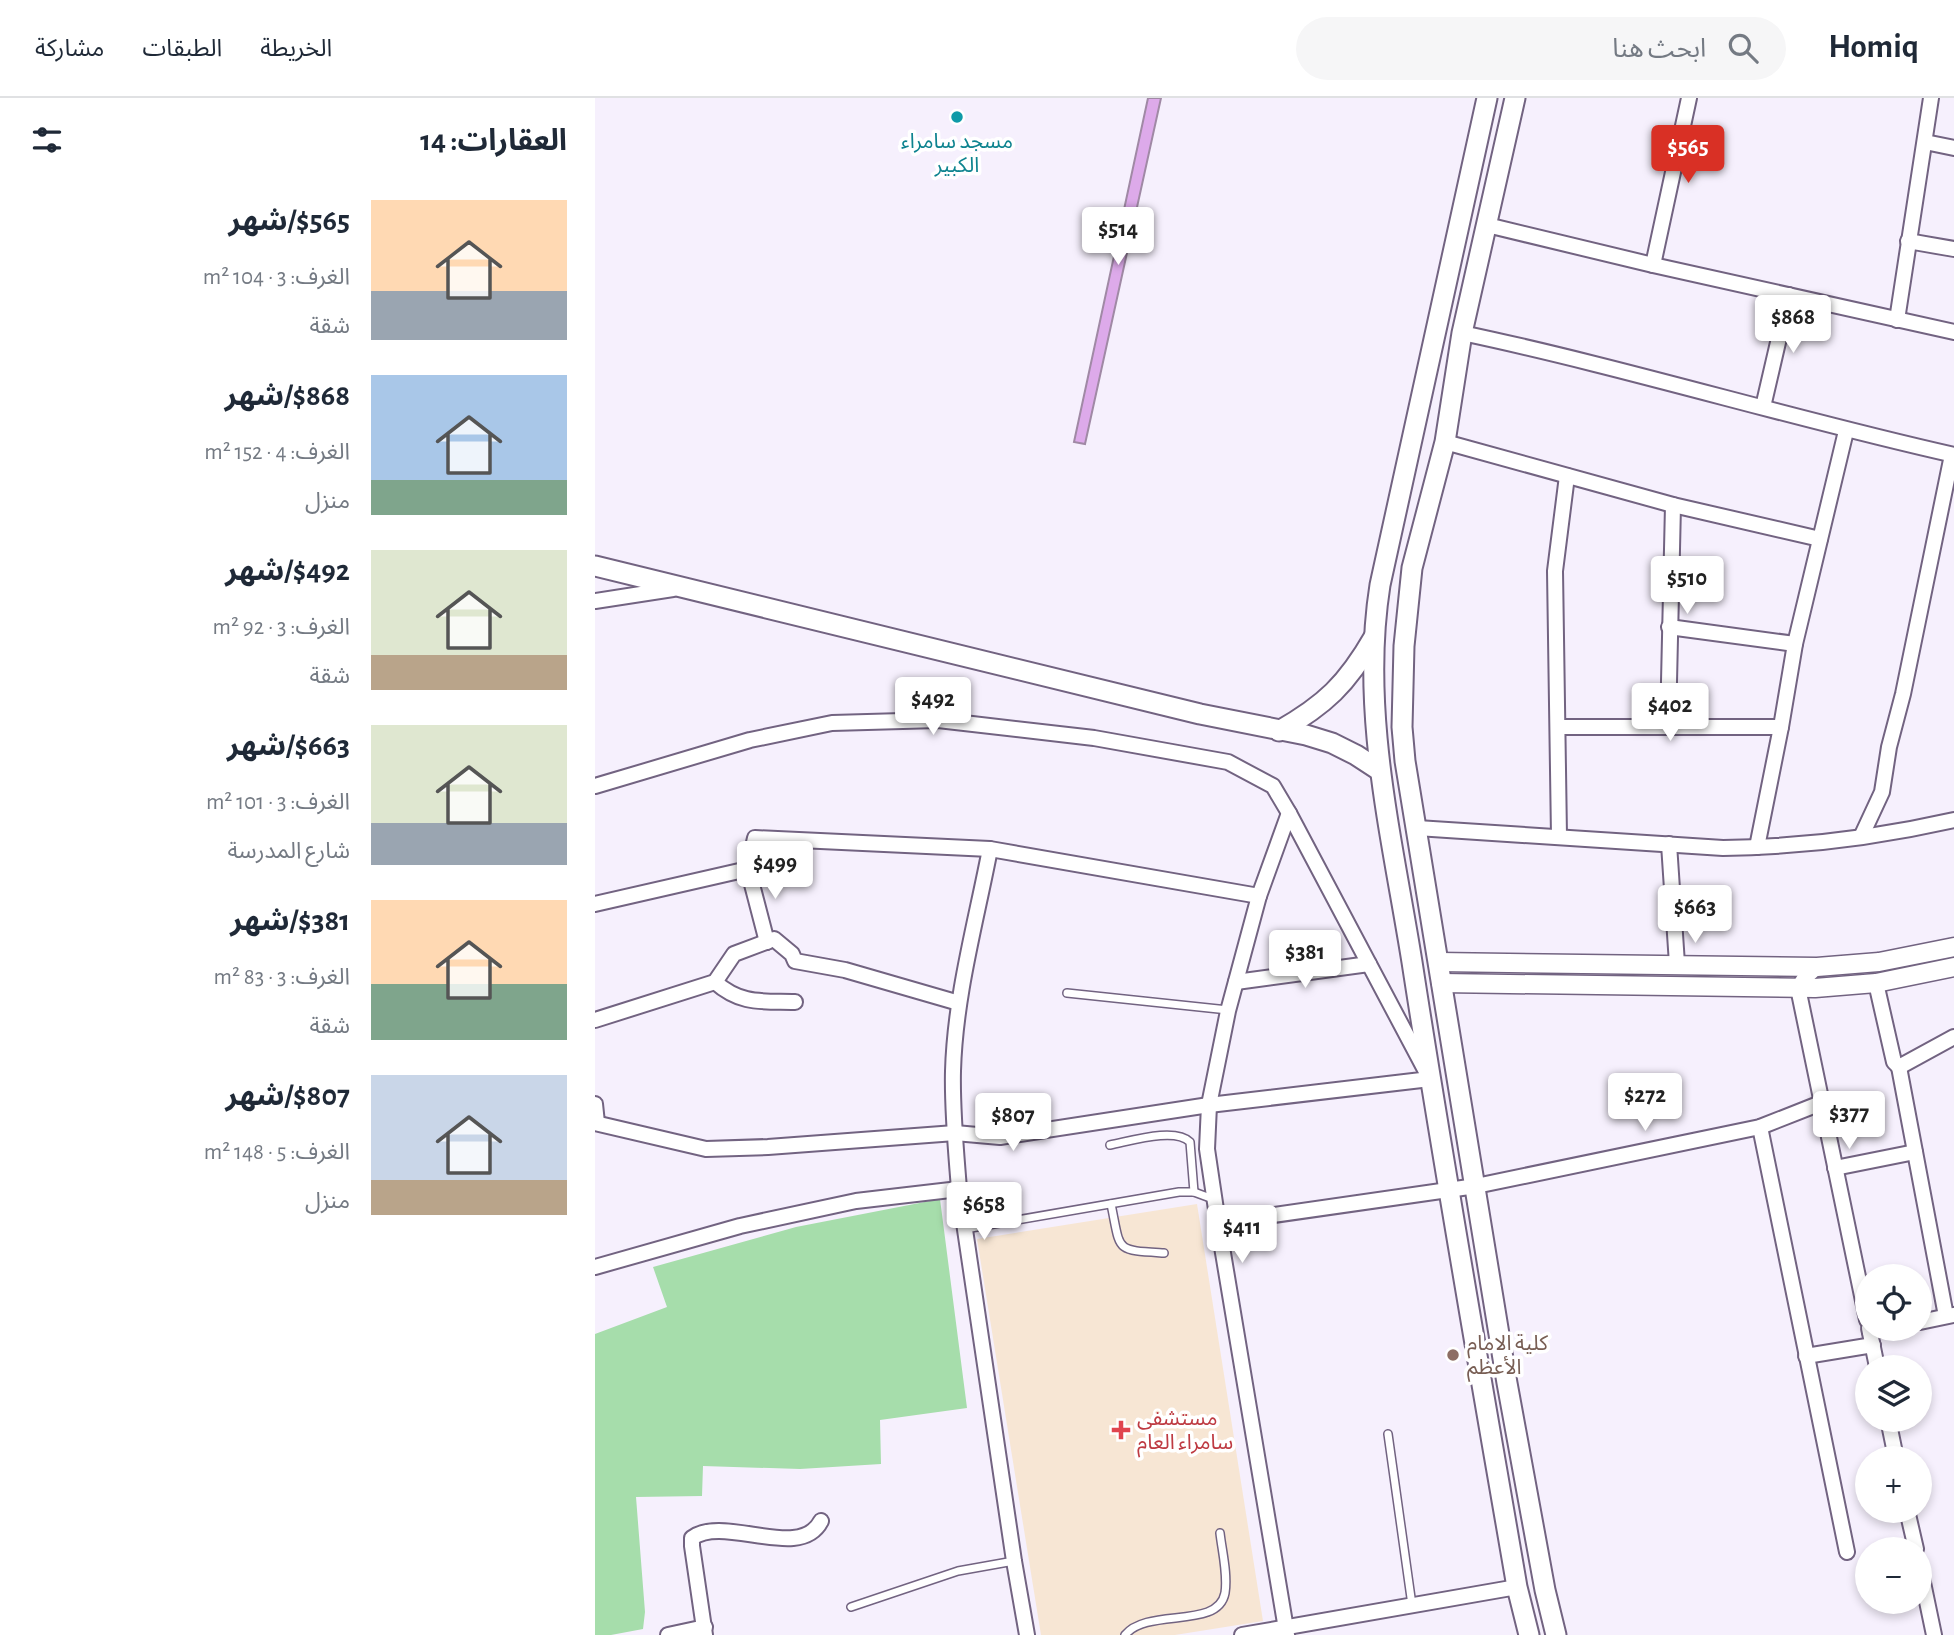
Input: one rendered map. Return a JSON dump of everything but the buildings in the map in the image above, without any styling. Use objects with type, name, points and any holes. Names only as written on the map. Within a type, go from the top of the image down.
[{"type":"main road","points":[[1487,98],[1380,585],[1375,637],[1375,733],[1448,1191],[1517,1587],[1528,1635]]},
{"type":"main road","points":[[1515,98],[1462,333],[1445,442],[1412,568],[1403,646],[1402,727],[1405,761],[1510,1397],[1545,1590],[1556,1635]]},
{"type":"main road","points":[[1404,476],[1434,484]]},
{"type":"main road","points":[[595,566],[1200,714],[1306,735],[1356,755],[1379,771]]},
{"type":"main road","points":[[1279,731],[1309,714],[1335,692],[1357,666],[1375,637]]},
{"type":"street","points":[[1653,265],[1689,98]]},
{"type":"street","points":[[1897,320],[1931,98]]},
{"type":"street","points":[[1925,142],[1954,148]]},
{"type":"street","points":[[1487,225],[1954,332]]},
{"type":"street","points":[[1908,242],[1954,249]]},
{"type":"street","points":[[1763,407],[1789,295]]},
{"type":"street","points":[[1462,333],[1763,407],[1846,431],[1953,455],[1906,682],[1889,747],[1882,792],[1862,835]]},
{"type":"street","points":[[1757,847],[1795,644],[1846,431]]},
{"type":"street","points":[[1445,442],[1672,505],[1820,539]]},
{"type":"street","points":[[1559,836],[1555,571],[1567,476]]},
{"type":"street","points":[[1668,726],[1672,505]]},
{"type":"street","points":[[595,601],[679,588]]},
{"type":"street","points":[[1669,627],[1795,644]]},
{"type":"street","points":[[595,786],[750,740],[832,723],[938,720],[1094,738],[1228,762],[1273,786],[1430,1079],[1209,1105],[1000,1137],[955,1133],[706,1149],[596,1123],[595,1104]]},
{"type":"street","points":[[1558,727],[1781,727]]},
{"type":"street","points":[[1286,1632],[1207,1149],[1209,1105],[1228,1011],[1259,896],[1289,813]]},
{"type":"street","points":[[1417,828],[1757,847],[1819,842],[1954,820]]},
{"type":"street","points":[[767,942],[748,869],[755,838],[990,849],[1259,896]]},
{"type":"street","points":[[1669,844],[1677,964]]},
{"type":"street","points":[[990,849],[959,1003],[953,1070],[955,1133],[959,1189],[1027,1635]]},
{"type":"street","points":[[595,904],[748,869]]},
{"type":"street","points":[[595,1020],[715,982],[734,954],[774,939],[792,954],[795,961],[845,970],[959,1003]]},
{"type":"street","points":[[1438,962],[1817,967],[1879,962],[1954,947]]},
{"type":"street","points":[[1236,982],[1369,964]]},
{"type":"street","points":[[1817,967],[1798,988],[1856,1264]]},
{"type":"street","points":[[1441,983],[1798,988],[1876,983],[1954,967]]},
{"type":"street","points":[[715,982],[728,994],[747,1000],[795,1002]]},
{"type":"street","points":[[1876,983],[1894,1062],[1899,1067],[1950,1315],[1932,1319]]},
{"type":"street","points":[[1899,1067],[1954,1037]]},
{"type":"street","points":[[1217,1223],[1476,1186],[1760,1127],[1821,1102]]},
{"type":"street","points":[[1760,1127],[1847,1552]]},
{"type":"street","points":[[1835,1167],[1915,1152]]},
{"type":"street","points":[[595,1267],[778,1217],[856,1201],[959,1189]]},
{"type":"street","points":[[1806,1356],[1855,1337]]},
{"type":"street","points":[[668,1635],[705,1631],[692,1538],[699,1533],[717,1532],[788,1538],[807,1536],[817,1529],[821,1521]]},
{"type":"street","points":[[1242,1635],[1286,1632],[1412,1605],[1517,1587]]},
{"type":"street","points":[[1930,1614],[1934,1635]]},
{"type":"lane","points":[[1067,993],[1228,1011]]},
{"type":"lane","points":[[1110,1145],[1173,1134],[1185,1137],[1190,1142],[1193,1192]]},
{"type":"lane","points":[[965,1228],[1179,1192],[1193,1192],[1214,1199]]},
{"type":"lane","points":[[1111,1204],[1119,1243],[1129,1251],[1164,1253]]},
{"type":"lane","points":[[1388,1434],[1412,1605]]},
{"type":"lane","points":[[1125,1635],[1141,1623],[1202,1614],[1219,1606],[1224,1594],[1220,1533]]},
{"type":"lane","points":[[851,1607],[958,1571],[1014,1561]]},
{"type":"shaded area","name":"مستشفى سامراء العام","points":[[1197,1204],[1263,1621],[1175,1635],[1041,1635],[977,1239]]},
{"type":"green space","points":[[940,1199],[967,1408],[880,1420],[881,1464],[800,1469],[703,1466],[702,1496],[636,1497],[645,1612],[643,1629],[595,1635],[595,1334],[667,1307],[653,1267],[796,1227]]},
{"type":"place","name":"مسجد سامراء الكبير","points":[[957,117]]},
{"type":"place","name":"كلية الامام الأعظم","points":[[1453,1355]]},
{"type":"place","name":"مستشفى سامراء العام","points":[[1121,1430]]}]
